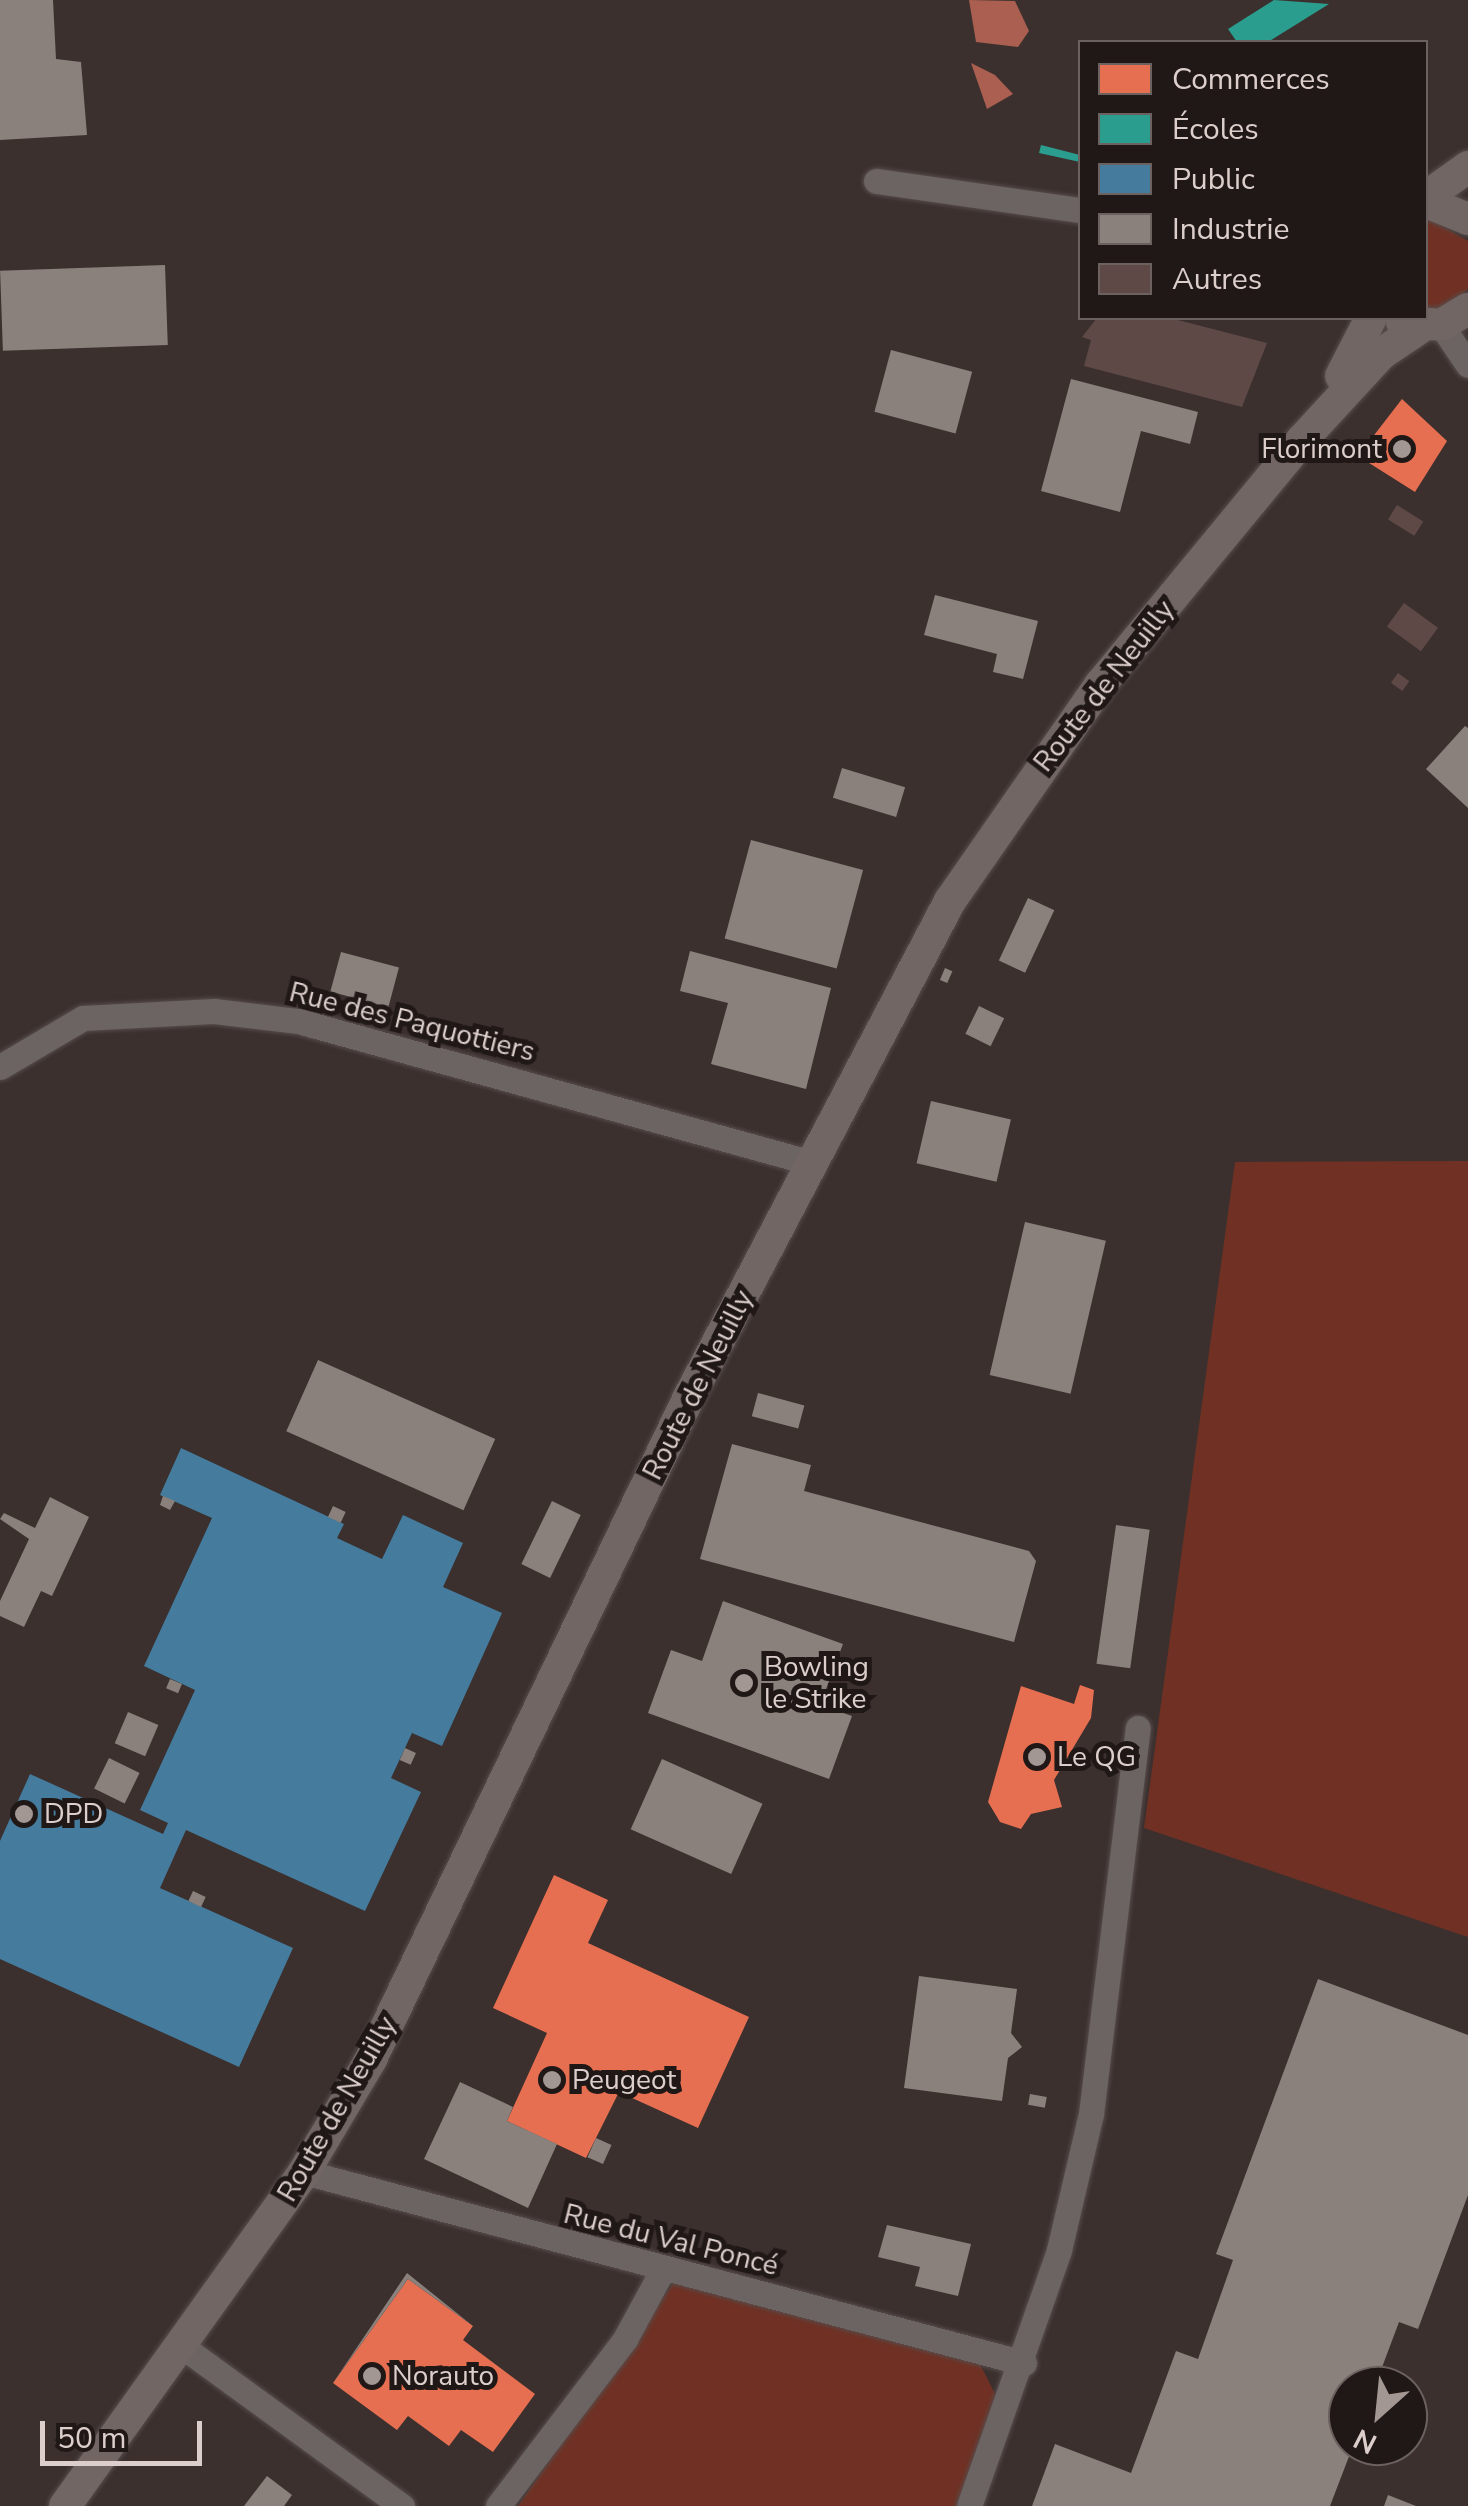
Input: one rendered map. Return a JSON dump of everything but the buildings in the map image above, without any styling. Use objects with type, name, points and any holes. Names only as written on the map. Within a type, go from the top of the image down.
[{"type":"main road","points":[[1428,197],[1468,167]]},
{"type":"main road","points":[[1428,200],[1468,219]]},
{"type":"main road","points":[[1302,440],[1370,320]]},
{"type":"main road","name":"Route de Neuilly","points":[[65,2506],[183,2348],[304,2172],[371,2058],[812,1163],[1012,803],[1302,440],[1381,354],[1431,320]]},
{"type":"street","points":[[876,182],[1078,210]]},
{"type":"street","points":[[1431,320],[1468,365]]},
{"type":"street","name":"Rue des Paquottiers","points":[[0,1068],[83,1018],[214,1012],[298,1021],[812,1163]]},
{"type":"street","points":[[969,2506],[1024,2363],[1091,2114],[1138,1728]]},
{"type":"street","name":"Rue du Val Poncé","points":[[304,2172],[1024,2363]]},
{"type":"street","points":[[498,2506],[625,2339],[664,2269]]},
{"type":"street","points":[[183,2348],[402,2506]]},
{"type":"shaded area","points":[[969,0],[1015,1],[1029,31],[1018,47],[976,42]]},
{"type":"shaded area","points":[[971,63],[995,75],[1013,94],[987,109]]},
{"type":"shaded area","points":[[1428,218],[1468,241],[1468,289],[1449,308],[1428,313]]},
{"type":"shaded area","points":[[1468,1161],[1468,1937],[1144,1828],[1235,1162]]},
{"type":"shaded area","points":[[677,2278],[979,2362],[999,2402],[957,2506],[518,2506]]},
{"type":"place","name":"Florimont","points":[[1402,449]]},
{"type":"place","name":"Bowling le Strike","points":[[744,1683]]},
{"type":"place","name":"Le QG","points":[[1037,1757]]},
{"type":"place","name":"DPD","points":[[24,1814]]},
{"type":"place","name":"Peugeot","points":[[552,2080]]},
{"type":"place","name":"Norauto","points":[[372,2376]]}]
